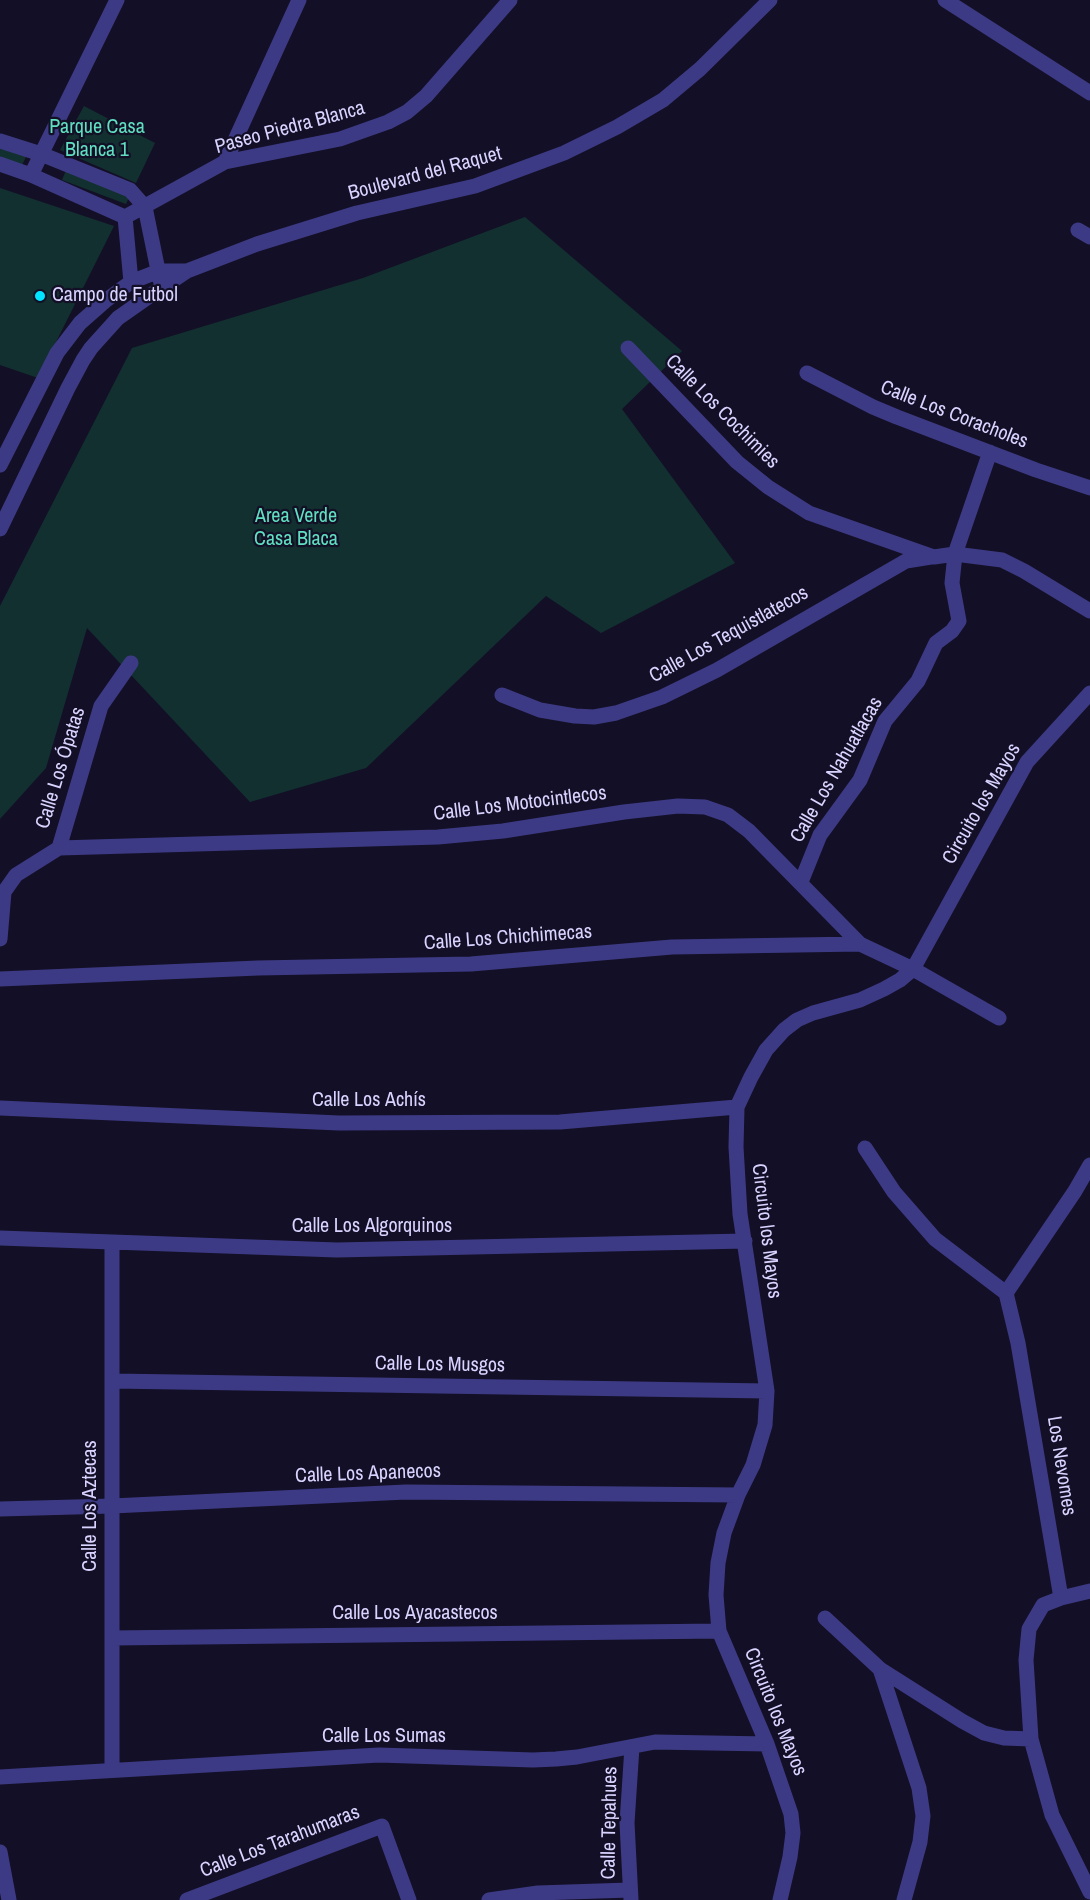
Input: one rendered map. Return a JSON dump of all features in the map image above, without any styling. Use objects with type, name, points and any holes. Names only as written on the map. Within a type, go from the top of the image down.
[{"type":"street","points":[[31,175],[117,0]]},
{"type":"street","points":[[225,162],[299,0]]},
{"type":"street","name":"Paseo Piedra Blanca","points":[[125,217],[225,162],[340,139],[367,131],[407,112],[426,96],[510,0]]},
{"type":"street","name":"Boulevard del Raquet","points":[[0,529],[68,388],[91,348],[118,318],[187,271],[257,244],[357,213],[475,186],[564,153],[617,127],[663,99],[700,69],[770,0]]},
{"type":"street","points":[[945,0],[1090,93]]},
{"type":"street","points":[[0,141],[41,154],[130,190],[145,207],[162,289]]},
{"type":"street","points":[[0,164],[31,175],[125,217],[131,282]]},
{"type":"street","points":[[0,465],[48,370],[71,333],[91,312],[131,282],[159,271]]},
{"type":"street","name":"Boulevard del Raquet","points":[[159,271],[187,271]]},
{"type":"street","points":[[71,333],[91,348]]},
{"type":"street","name":"Calle Los Cochimies","points":[[628,348],[737,462],[768,487],[809,513],[934,557],[955,554],[1002,560],[1090,611]]},
{"type":"street","name":"Calle Los Coracholes","points":[[807,373],[873,407],[1090,488]]},
{"type":"street","name":"Calle Los Nahuatlacas","points":[[801,882],[820,835],[860,780],[885,721],[918,681],[936,643],[952,631],[959,621],[952,583],[955,554],[990,452]]},
{"type":"street","name":"Calle Los Tequistlatecos","points":[[502,695],[540,710],[575,716],[594,717],[616,714],[662,697],[717,670],[906,561],[934,557]]},
{"type":"street","name":"Calle Los Ópatas","points":[[0,939],[4,892],[16,875],[59,848],[101,706],[131,663]]},
{"type":"street","name":"Circuito los Mayos","points":[[780,1900],[790,1857],[793,1833],[791,1814],[767,1744],[719,1631],[716,1595],[718,1563],[724,1533],[738,1495],[753,1465],[765,1425],[767,1391],[740,1215],[736,1147],[737,1107],[766,1050],[784,1030],[797,1020],[813,1013],[860,1000],[884,989],[913,969],[1027,762],[1090,693]]},
{"type":"street","name":"Calle Los Motocintlecos","points":[[59,848],[438,837],[503,831],[657,809],[705,807],[728,815],[749,831],[860,944]]},
{"type":"street","name":"Calle Los Chichimecas","points":[[0,979],[258,968],[471,964],[672,947],[860,944],[913,969],[999,1018]]},
{"type":"street","name":"Calle Los Achís","points":[[0,1108],[339,1123],[560,1122],[737,1107]]},
{"type":"street","points":[[866,1148],[894,1192],[935,1239],[1006,1293],[1090,1165]]},
{"type":"street","name":"Calle Los Algorquinos","points":[[0,1238],[112,1244],[336,1250],[745,1241]]},
{"type":"street","name":"Calle Los Aztecas","points":[[112,1244],[112,1769]]},
{"type":"street","name":"Los Nevomes","points":[[1006,1293],[1018,1342],[1061,1598]]},
{"type":"street","name":"Calle Los Musgos","points":[[112,1381],[767,1391]]},
{"type":"street","name":"Calle Los Apanecos","points":[[0,1509],[406,1492],[738,1495]]},
{"type":"street","points":[[1090,1591],[1043,1605],[1029,1629],[1026,1660],[1031,1739],[1052,1815],[1090,1892]]},
{"type":"street","points":[[825,1618],[880,1669],[962,1721],[984,1733],[1005,1738],[1031,1739]]},
{"type":"street","name":"Calle Los Ayacastecos","points":[[112,1638],[719,1631]]},
{"type":"street","points":[[880,1669],[919,1788],[922,1816],[920,1842],[904,1900]]},
{"type":"street","name":"Calle Los Sumas","points":[[0,1777],[379,1755],[544,1760],[577,1757],[655,1742],[767,1744]]},
{"type":"street","name":"Calle Tepahues","points":[[630,1895],[627,1832],[632,1747]]},
{"type":"street","name":"Calle Los Tarahumaras","points":[[187,1900],[382,1826],[409,1900]]},
{"type":"street","points":[[0,1852],[9,1900]]},
{"type":"street","points":[[489,1900],[538,1893],[630,1895]]},
{"type":"green space","name":"Parque Casa Blanca 1","points":[[84,106],[155,143],[136,183],[60,150]]},
{"type":"green space","points":[[0,146],[27,155],[21,167],[0,159]]},
{"type":"green space","points":[[67,168],[131,193],[126,204],[62,180]]},
{"type":"green space","name":"Campo de Futbol","points":[[0,188],[114,226],[38,378],[0,365]]},
{"type":"green space","name":"Area Verde Casa Blaca","points":[[525,217],[682,351],[622,409],[735,563],[601,633],[546,596],[366,768],[250,802],[87,628],[46,768],[0,819],[0,606],[132,348],[363,278]]},
{"type":"place","name":"Campo de Futbol","points":[[40,296]]}]
